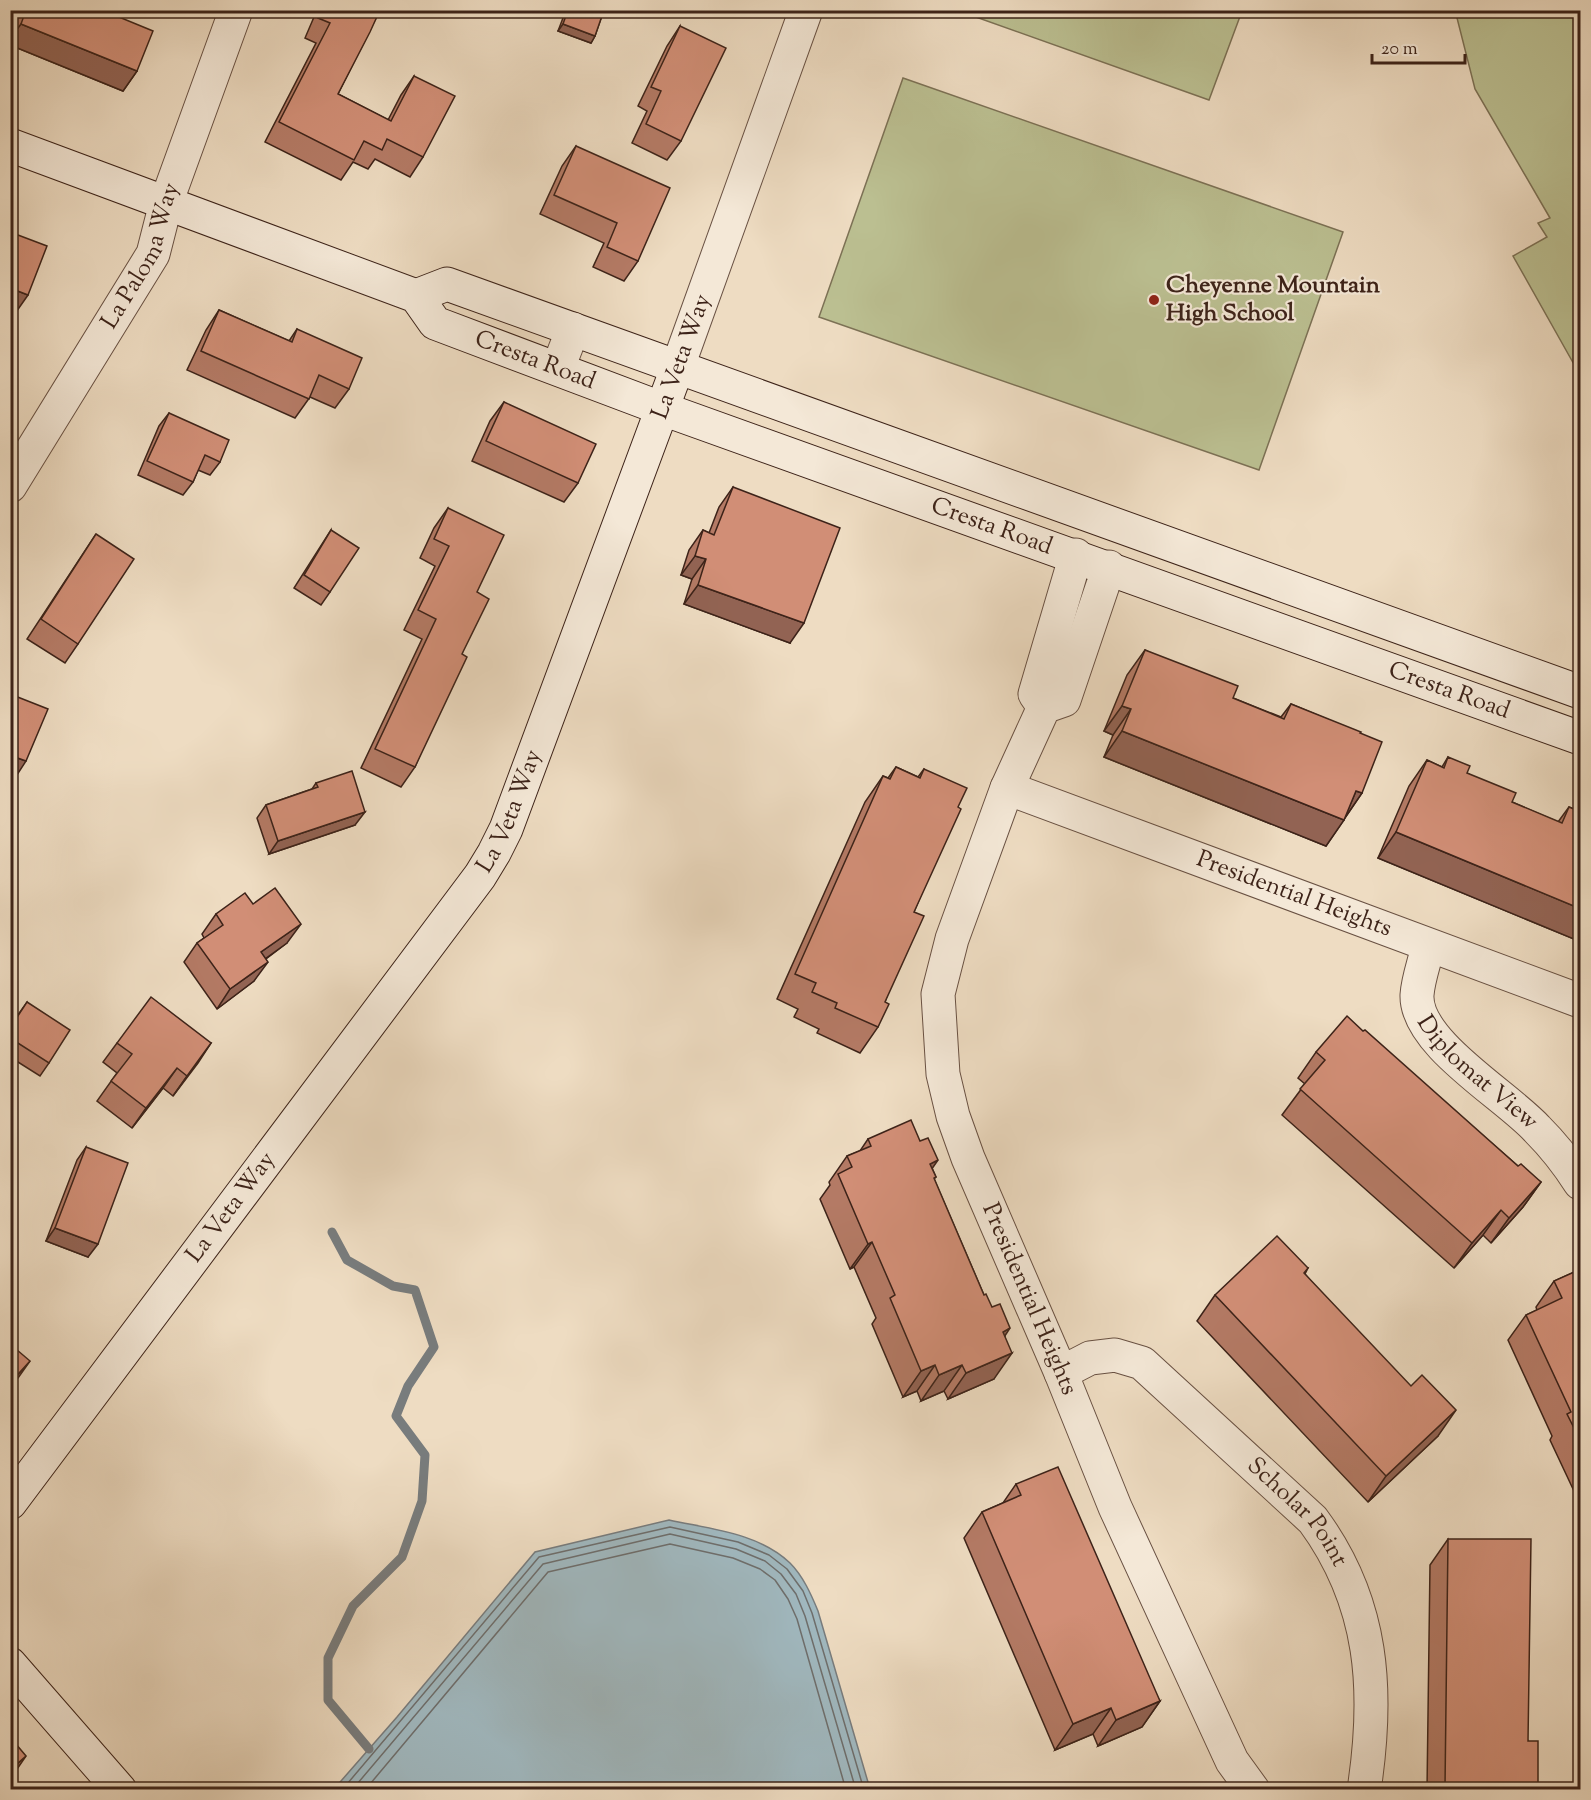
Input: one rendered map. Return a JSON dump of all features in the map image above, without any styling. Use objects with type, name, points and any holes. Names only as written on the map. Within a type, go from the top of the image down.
[{"type":"street","name":"La Paloma Way","points":[[10,486],[153,254],[166,204],[236,10]]},
{"type":"street","name":"La Veta Way","points":[[10,1503],[480,876],[494,853],[506,829],[663,409],[806,10]]},
{"type":"street","points":[[10,146],[416,296]]},
{"type":"street","name":"Cresta Road","points":[[1581,692],[447,284],[416,296],[435,323],[663,409],[1110,567],[1581,738]]},
{"type":"street","points":[[558,368],[573,329]]},
{"type":"street","points":[[1076,555],[1035,694],[1044,707],[1064,700],[1110,567]]},
{"type":"street","name":"Presidential Heights","points":[[1044,707],[1007,788],[952,939],[938,993],[943,1074],[952,1116],[968,1158],[1061,1372],[1115,1507],[1232,1761],[1253,1790]]},
{"type":"street","name":"Presidential Heights","points":[[1007,788],[1581,1001]]},
{"type":"street","name":"Diplomat View","points":[[1428,945],[1417,996],[1425,1025],[1443,1049],[1537,1128],[1581,1183]]},
{"type":"street","name":"Scholar Point","points":[[1061,1372],[1090,1358],[1115,1355],[1142,1363],[1313,1520],[1331,1544],[1348,1576],[1363,1623],[1373,1699],[1369,1759],[1364,1790]]},
{"type":"street","points":[[10,1665],[120,1790]]},
{"type":"green space","points":[[959,11],[1242,11],[1209,100]]},
{"type":"green space","points":[[1457,11],[1580,11],[1580,375],[1513,256],[1547,237],[1538,223],[1550,218],[1475,89]]},
{"type":"green space","points":[[903,78],[1343,232],[1259,470],[819,317]]},
{"type":"water","points":[[669,1520],[733,1534],[764,1545],[778,1553],[799,1574],[818,1611],[870,1789],[334,1789],[535,1552]]},
{"type":"building","points":[[26,10],[102,10],[153,31],[137,71],[21,24]]},
{"type":"building","points":[[322,10],[380,10],[338,94],[391,121],[414,76],[455,96],[423,157],[387,139],[382,150],[364,141],[354,160],[279,122],[330,23],[318,18]]},
{"type":"building","points":[[568,10],[604,10],[595,36],[563,24]]},
{"type":"building","points":[[680,26],[726,48],[681,141],[646,124],[661,91],[651,87]]},
{"type":"building","points":[[576,146],[670,188],[638,261],[607,247],[617,223],[554,195]]},
{"type":"building","points":[[10,232],[47,246],[28,295],[10,288]]},
{"type":"building","points":[[219,310],[292,342],[297,329],[362,358],[349,389],[319,375],[309,399],[201,351]]},
{"type":"building","points":[[504,402],[596,444],[578,483],[486,441]]},
{"type":"building","points":[[169,413],[229,440],[220,462],[205,455],[193,482],[147,461]]},
{"type":"building","points":[[733,487],[840,528],[804,623],[698,585],[706,559],[695,556],[703,530],[714,535]]},
{"type":"building","points":[[448,508],[504,535],[477,592],[489,599],[462,654],[467,657],[415,767],[375,749],[436,619],[418,610],[449,546],[434,539]]},
{"type":"building","points":[[331,530],[359,548],[330,592],[304,575]]},
{"type":"building","points":[[96,534],[134,559],[78,644],[41,619]]},
{"type":"building","points":[[1145,650],[1238,686],[1233,698],[1284,719],[1291,704],[1382,742],[1362,793],[1356,791],[1344,820],[1122,731],[1131,709],[1122,706]]},
{"type":"building","points":[[10,694],[48,709],[26,761],[12,756],[10,760]]},
{"type":"building","points":[[1448,757],[1470,766],[1467,773],[1516,793],[1512,802],[1562,823],[1569,807],[1581,812],[1581,909],[1396,832],[1427,760],[1444,768]]},
{"type":"building","points":[[896,767],[920,778],[924,769],[967,788],[958,807],[961,809],[914,912],[924,916],[885,1002],[889,1004],[878,1027],[835,1008],[837,1003],[812,992],[816,983],[795,974],[883,776],[890,779]]},
{"type":"building","points":[[352,771],[365,812],[278,841],[266,805],[318,787],[316,783]]},
{"type":"building","points":[[275,888],[301,924],[261,952],[268,962],[230,989],[197,943],[223,925],[216,914],[245,893],[253,904]]},
{"type":"building","points":[[151,997],[211,1043],[187,1076],[177,1068],[146,1108],[111,1081],[132,1054],[117,1043]]},
{"type":"building","points":[[27,1002],[70,1030],[49,1063],[10,1038],[10,1028]]},
{"type":"building","points":[[1347,1016],[1518,1166],[1521,1164],[1541,1182],[1509,1218],[1501,1210],[1472,1243],[1300,1089],[1325,1060],[1316,1052]]},
{"type":"building","points":[[911,1120],[920,1141],[928,1138],[938,1160],[930,1164],[936,1177],[934,1178],[984,1295],[986,1294],[992,1307],[1000,1304],[1010,1328],[1003,1332],[1012,1353],[966,1373],[962,1365],[939,1375],[935,1365],[921,1371],[890,1298],[895,1295],[872,1242],[868,1244],[838,1174],[852,1167],[847,1156],[871,1146],[868,1139]]},
{"type":"building","points":[[86,1147],[128,1163],[98,1244],[55,1228]]},
{"type":"building","points":[[1277,1236],[1308,1268],[1304,1273],[1411,1386],[1422,1375],[1456,1410],[1386,1476],[1215,1295]]},
{"type":"building","points":[[1581,1269],[1581,1442],[1567,1414],[1571,1412],[1526,1315],[1562,1298],[1554,1281]]},
{"type":"building","points":[[10,1344],[30,1361],[10,1383]]},
{"type":"building","points":[[1058,1467],[1160,1701],[1116,1720],[1111,1708],[1073,1724],[982,1512],[1021,1495],[1016,1484]]},
{"type":"building","points":[[1448,1539],[1531,1539],[1528,1741],[1538,1741],[1538,1789],[1445,1787]]},
{"type":"building","points":[[10,1737],[26,1756],[10,1770]]},
{"type":"waterway","points":[[332,1232],[347,1260],[393,1286],[415,1290],[434,1347],[408,1386],[396,1416],[425,1455],[422,1501],[402,1557],[353,1606],[328,1658],[328,1700],[369,1749]]},
{"type":"place","name":"Cheyenne Mountain High School","points":[[1154,300]]}]
